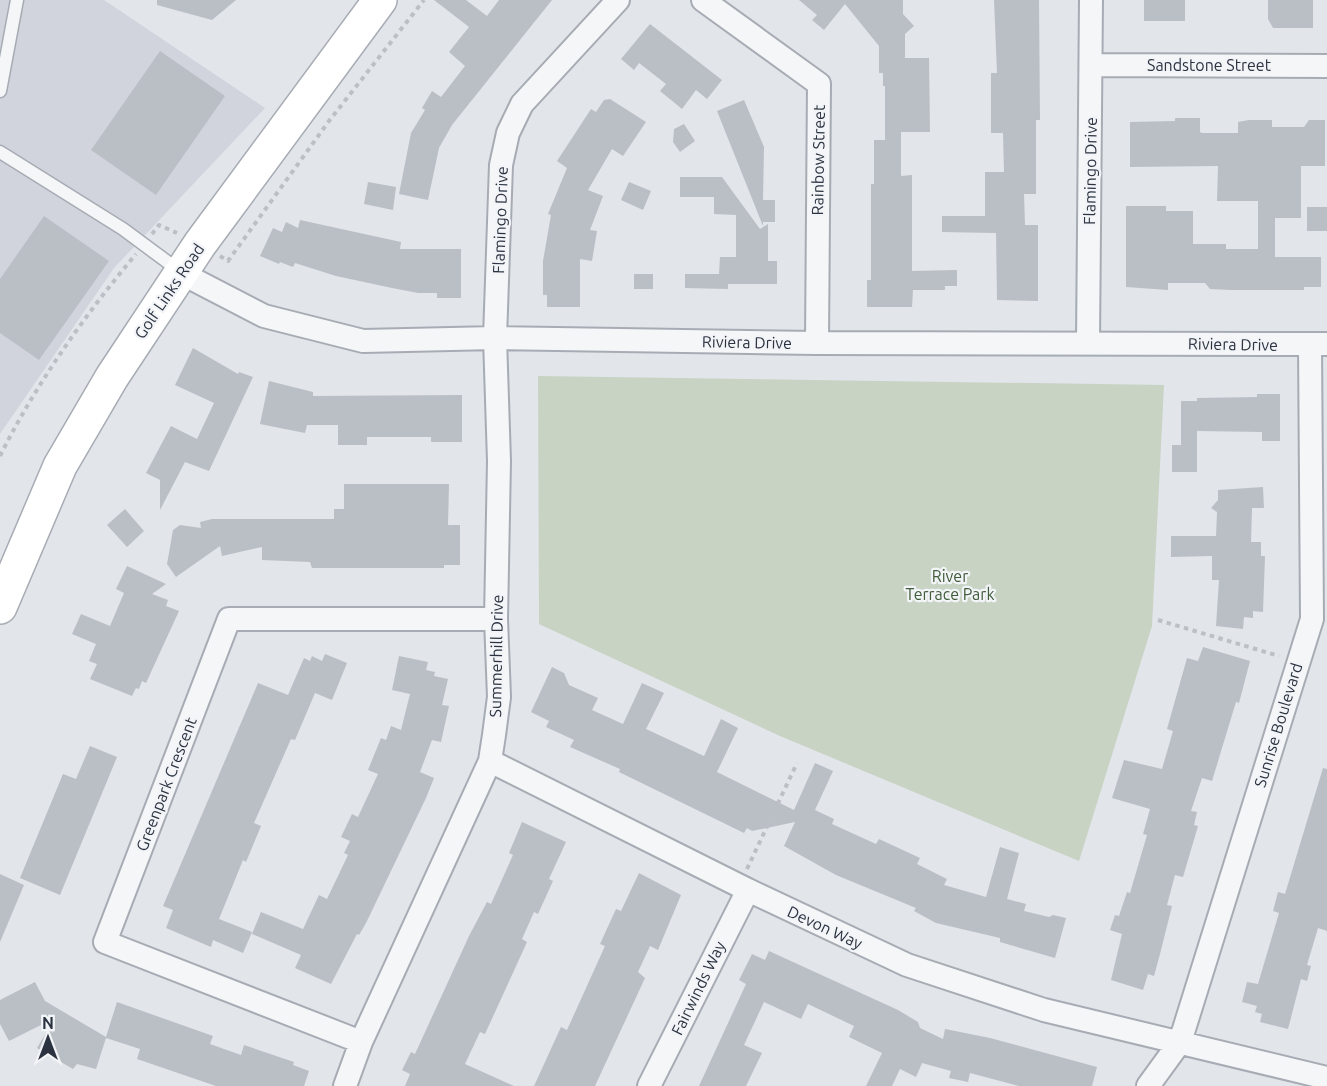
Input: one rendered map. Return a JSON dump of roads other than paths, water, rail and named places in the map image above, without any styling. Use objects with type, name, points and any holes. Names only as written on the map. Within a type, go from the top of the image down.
[{"type":"main road","name":"Golf Links Road","points":[[0,607],[60,466],[112,377],[181,273],[380,0]]},
{"type":"street","name":"Flamingo Drive","points":[[495,338],[501,165],[508,133],[522,104],[618,0]]},
{"type":"street","name":"Rainbow Street","points":[[703,0],[819,84],[817,343]]},
{"type":"street","name":"Flamingo Drive","points":[[1089,342],[1091,0]]},
{"type":"street","name":"Sandstone Street","points":[[1091,65],[1327,66]]},
{"type":"street","name":"Riviera Drive","points":[[181,273],[264,316],[363,341],[495,338],[817,343],[1318,344]]},
{"type":"street","name":"Summerhill Drive","points":[[345,1086],[361,1042],[490,761],[499,697],[496,619],[499,461],[495,338]]},
{"type":"street","name":"Sunrise Boulevard","points":[[1148,1086],[1180,1042],[1297,661],[1320,619],[1318,344]]},
{"type":"street","name":"Greenpark Crescent","points":[[361,1042],[105,942],[230,619],[496,619]]},
{"type":"street","name":"Devon Way","points":[[490,761],[743,888],[907,964],[1044,1010],[1327,1078]]},
{"type":"street","name":"Fairwinds Way","points":[[649,1086],[743,888]]},
{"type":"lane","points":[[0,91],[17,0]]},
{"type":"lane","points":[[0,152],[144,245],[181,273]]},
{"type":"park label","name":"River Terrace Park","points":[[950,585]]}]
